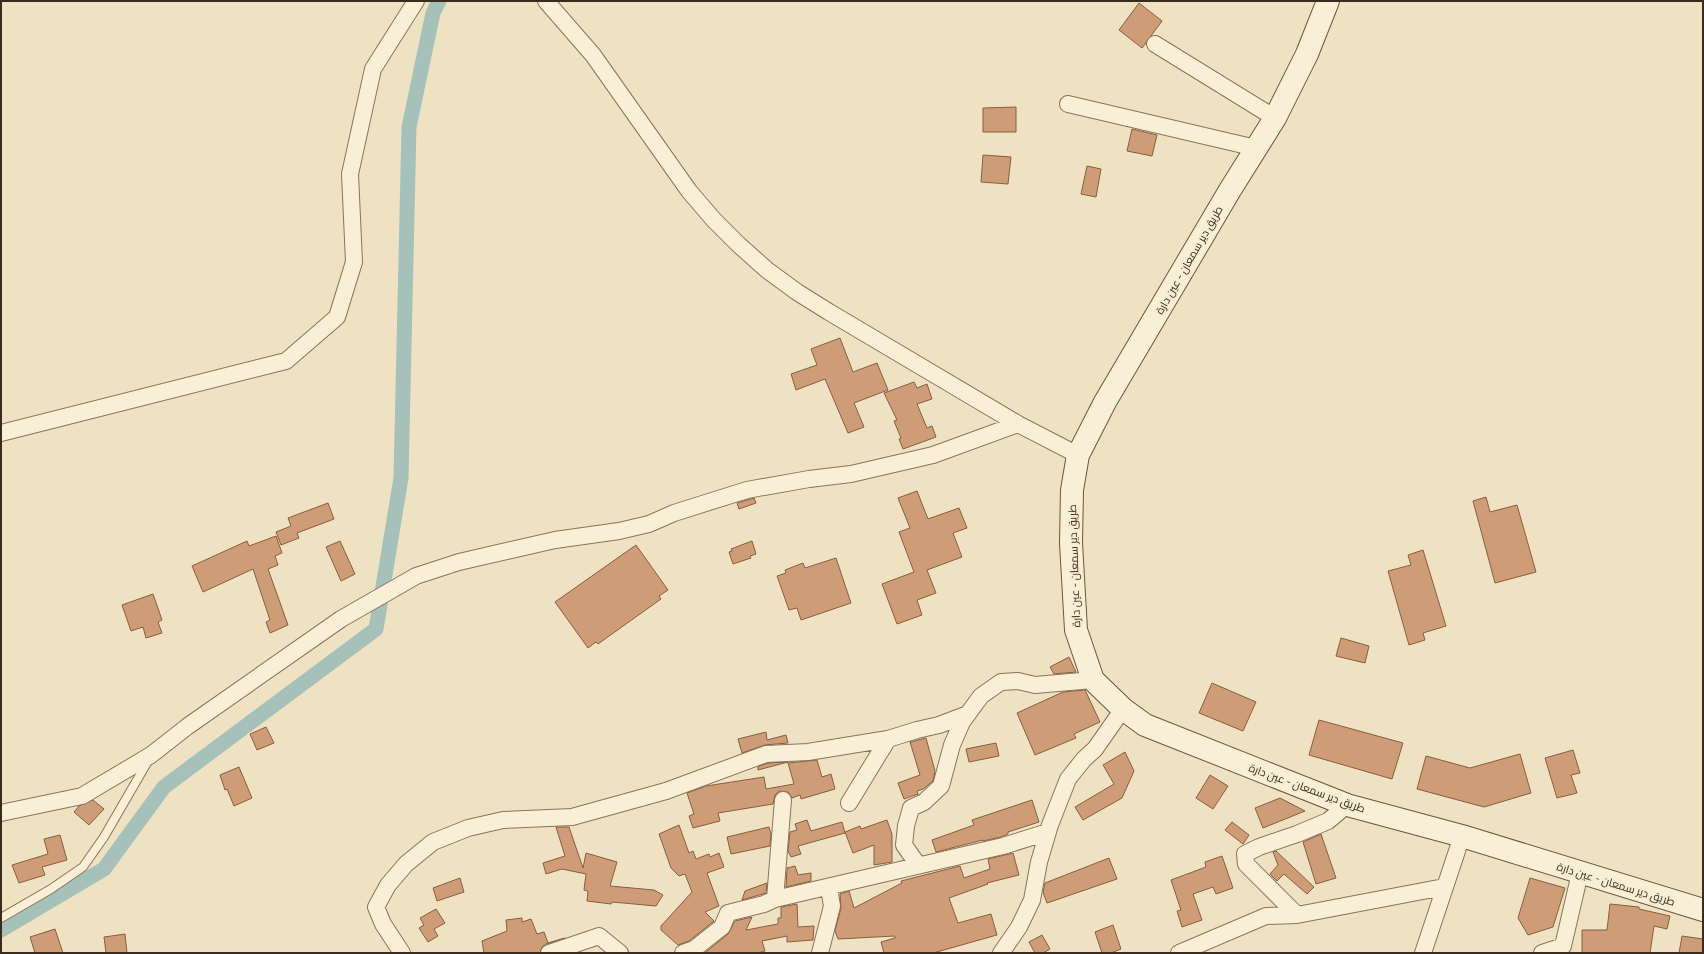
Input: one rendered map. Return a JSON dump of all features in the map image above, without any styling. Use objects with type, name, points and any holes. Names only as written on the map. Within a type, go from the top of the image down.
[{"type":"main road","name":"طريق دير سمعان - عين دارة","points":[[1328,1],[1307,54],[1275,118],[1226,197],[1105,402],[1078,454],[1072,490],[1071,543],[1076,630],[1093,680],[1123,709],[1145,725],[1347,805],[1462,836],[1703,910]]},
{"type":"street","points":[[1,433],[286,360],[336,317],[354,262],[350,174],[373,69],[416,1]]},
{"type":"street","points":[[546,1],[593,55],[689,191],[739,246],[767,270],[797,292],[1018,424],[1078,454]]},
{"type":"street","points":[[1156,44],[1275,118]]},
{"type":"street","points":[[1068,104],[1256,148]]},
{"type":"street","points":[[1,813],[82,796],[150,755],[188,726],[341,619],[416,576],[459,562],[554,540],[619,531],[649,524],[674,513],[747,490],[809,479],[851,474],[933,455],[1018,424]]},
{"type":"street","points":[[918,865],[904,845],[906,826],[911,808],[924,802],[941,786],[952,745],[962,722],[981,696],[1001,682],[1018,681],[1035,685],[1093,680]]},
{"type":"street","points":[[1001,953],[1019,927],[1032,900],[1039,862],[1048,832],[1068,779],[1084,759],[1095,749],[1123,709]]},
{"type":"street","points":[[402,953],[383,924],[376,907],[388,885],[406,864],[433,842],[468,828],[503,820],[572,817],[666,791],[766,754],[808,752],[888,739],[939,725],[968,714]]},
{"type":"street","points":[[849,803],[888,739]]},
{"type":"street","points":[[775,899],[783,800]]},
{"type":"street","points":[[1297,915],[1246,864],[1245,854],[1259,846],[1328,822],[1347,805]]},
{"type":"street","points":[[683,953],[694,949],[722,927],[728,913],[764,904],[775,899],[829,888],[918,865],[1003,846],[1048,832]]},
{"type":"street","points":[[1423,953],[1462,836]]},
{"type":"street","points":[[1542,953],[1563,946],[1580,873]]},
{"type":"street","points":[[1179,953],[1266,916],[1297,915],[1444,887]]},
{"type":"street","points":[[820,953],[832,906],[829,888]]},
{"type":"street","points":[[548,953],[599,936],[620,953]]},
{"type":"lane","points":[[1,918],[52,889],[83,868],[104,837],[150,755]]},
{"type":"building","points":[[1139,3],[1162,21],[1142,48],[1119,30]]},
{"type":"building","points":[[1016,107],[1016,132],[983,132],[983,108]]},
{"type":"building","points":[[1132,129],[1157,135],[1152,156],[1127,151]]},
{"type":"building","points":[[983,155],[1011,157],[1008,184],[981,182]]},
{"type":"building","points":[[1087,166],[1101,169],[1096,197],[1081,194]]},
{"type":"building","points":[[840,338],[853,372],[877,363],[888,390],[854,403],[864,427],[848,433],[825,379],[796,390],[791,374],[817,365],[811,349]]},
{"type":"building","points":[[914,382],[917,388],[927,384],[932,399],[917,404],[927,428],[932,426],[936,437],[903,449],[899,439],[901,438],[894,421],[897,420],[884,393]]},
{"type":"building","points":[[917,491],[928,519],[959,508],[967,528],[953,533],[962,557],[927,570],[936,593],[917,600],[922,615],[897,624],[882,584],[914,572],[899,532],[910,528],[898,498]]},
{"type":"building","points":[[1486,497],[1490,512],[1517,505],[1536,572],[1495,583],[1473,501]]},
{"type":"building","points":[[754,498],[756,503],[739,509],[737,503]]},
{"type":"building","points":[[328,503],[334,519],[297,533],[299,538],[281,545],[276,532],[291,526],[288,518]]},
{"type":"building","points":[[276,536],[282,553],[275,556],[278,565],[268,569],[288,625],[270,633],[266,622],[270,620],[253,569],[203,592],[192,566],[247,541],[249,546]]},
{"type":"building","points":[[340,541],[355,574],[341,581],[326,547]]},
{"type":"building","points":[[752,541],[756,554],[750,556],[751,558],[733,564],[729,552],[732,551],[731,549]]},
{"type":"building","points":[[636,545],[668,590],[659,596],[661,599],[598,644],[596,642],[588,648],[555,602]]},
{"type":"building","points":[[1423,550],[1446,626],[1423,633],[1425,640],[1409,645],[1388,571],[1411,565],[1408,555]]},
{"type":"building","points":[[836,558],[851,603],[801,620],[797,608],[789,610],[777,576],[786,573],[785,570],[803,563],[805,568]]},
{"type":"building","points":[[153,594],[162,620],[158,622],[162,633],[146,638],[143,627],[131,631],[122,605]]},
{"type":"building","points":[[1341,638],[1369,646],[1365,663],[1336,656]]},
{"type":"building","points":[[1069,657],[1076,672],[1054,674],[1050,667]]},
{"type":"building","points":[[1212,683],[1256,702],[1243,731],[1199,713]]},
{"type":"building","points":[[1085,690],[1100,722],[1074,734],[1076,738],[1035,755],[1017,713],[1063,692]]},
{"type":"building","points":[[1319,720],[1403,743],[1392,779],[1309,755]]},
{"type":"building","points":[[266,727],[274,743],[257,750],[250,734]]},
{"type":"building","points":[[766,732],[767,740],[786,735],[788,743],[765,745],[742,753],[738,739]]},
{"type":"building","points":[[926,738],[935,771],[933,781],[923,789],[917,791],[918,794],[904,799],[898,783],[920,775],[910,742]]},
{"type":"building","points":[[996,743],[999,756],[969,762],[966,749]]},
{"type":"building","points":[[1573,750],[1580,773],[1571,775],[1577,793],[1557,798],[1545,758]]},
{"type":"building","points":[[1125,752],[1134,771],[1122,798],[1083,820],[1075,807],[1114,784],[1103,765]]},
{"type":"building","points":[[1520,754],[1531,793],[1484,807],[1417,789],[1426,756],[1470,768]]},
{"type":"building","points":[[817,760],[822,777],[831,774],[835,789],[801,799],[800,795],[792,798],[788,792],[779,791],[775,795],[773,804],[718,813],[720,821],[693,828],[689,816],[694,814],[687,793],[706,786],[764,777],[766,789],[794,784],[788,763]]},
{"type":"building","points":[[788,762],[758,770],[758,767],[768,763]]},
{"type":"building","points":[[239,767],[252,798],[234,806],[227,789],[225,790],[220,775]]},
{"type":"building","points":[[1210,775],[1228,786],[1213,809],[1196,798]]},
{"type":"building","points":[[1280,798],[1305,811],[1263,828],[1255,808]]},
{"type":"building","points":[[93,800],[104,809],[89,825],[74,812],[79,806]]},
{"type":"building","points":[[1032,800],[1039,822],[1008,832],[1008,834],[1001,837],[936,852],[932,840],[974,825],[972,820]]},
{"type":"building","points":[[807,820],[811,831],[842,822],[845,833],[798,846],[801,854],[791,857],[788,851],[790,832],[797,830],[795,824]]},
{"type":"building","points":[[887,820],[892,834],[892,862],[874,865],[874,845],[853,853],[845,832],[860,826],[861,829]]},
{"type":"building","points":[[1232,822],[1249,835],[1243,844],[1225,830]]},
{"type":"building","points":[[679,825],[689,853],[693,851],[696,859],[709,854],[710,857],[719,853],[724,867],[707,873],[719,906],[705,912],[714,921],[689,941],[678,945],[661,930],[661,926],[692,892],[685,874],[679,876],[671,868],[659,834]]},
{"type":"building","points":[[556,827],[569,827],[583,868],[586,853],[617,862],[610,886],[654,890],[663,895],[656,906],[612,902],[611,904],[587,901],[588,891],[584,890],[586,874],[562,869],[546,874],[543,863],[565,856]]},
{"type":"building","points":[[769,827],[771,834],[770,846],[731,854],[727,837]]},
{"type":"building","points":[[1321,834],[1336,878],[1316,884],[1303,842]]},
{"type":"building","points":[[60,835],[67,860],[42,867],[45,875],[19,883],[12,865],[48,854],[44,839]]},
{"type":"building","points":[[1276,851],[1314,887],[1307,894],[1284,874],[1277,881],[1270,874],[1278,865],[1273,852]]},
{"type":"building","points":[[1013,853],[1019,875],[987,883],[988,884],[949,898],[958,923],[991,914],[997,935],[933,953],[884,953],[881,942],[895,938],[895,936],[838,939],[835,931],[841,908],[840,894],[849,891],[854,908],[902,883],[901,881],[960,866],[964,878],[990,869],[988,859]]},
{"type":"building","points":[[1222,856],[1233,888],[1216,894],[1213,887],[1193,894],[1202,920],[1182,927],[1177,911],[1181,910],[1171,880],[1206,867],[1205,862]]},
{"type":"building","points":[[1109,858],[1117,879],[1047,903],[1043,892],[1045,883]]},
{"type":"building","points":[[795,866],[798,875],[811,873],[811,881],[786,887],[787,868]]},
{"type":"building","points":[[460,878],[464,892],[437,901],[433,888]]},
{"type":"building","points":[[1530,878],[1565,888],[1553,927],[1528,935],[1518,918]]},
{"type":"building","points":[[767,883],[766,893],[742,900],[745,891]]},
{"type":"building","points":[[797,904],[798,927],[814,926],[813,940],[787,942],[787,936],[762,941],[765,951],[758,953],[706,952],[728,934],[735,921],[752,917],[746,930],[778,924],[778,918],[781,918],[781,907]]},
{"type":"building","points":[[1610,904],[1639,907],[1639,909],[1670,916],[1667,929],[1654,926],[1650,953],[1582,953],[1582,930],[1607,930]]},
{"type":"building","points":[[436,909],[445,923],[434,929],[438,936],[428,942],[419,928],[424,925],[420,918]]},
{"type":"building","points":[[522,918],[522,922],[531,919],[537,934],[544,932],[548,943],[565,938],[546,944],[542,947],[540,953],[484,953],[482,941],[507,931],[506,920]]},
{"type":"building","points":[[1113,925],[1121,949],[1111,953],[1102,953],[1095,932]]},
{"type":"building","points":[[55,929],[63,953],[35,953],[30,937]]},
{"type":"building","points":[[125,934],[127,953],[106,953],[104,937]]},
{"type":"building","points":[[1042,935],[1050,949],[1043,953],[1035,953],[1029,942]]},
{"type":"building","points":[[1682,936],[1703,939],[1703,953],[1679,953]]},
{"type":"waterway","points":[[1,930],[104,869],[164,787],[376,629],[401,478],[409,127],[433,13],[439,1]]}]
